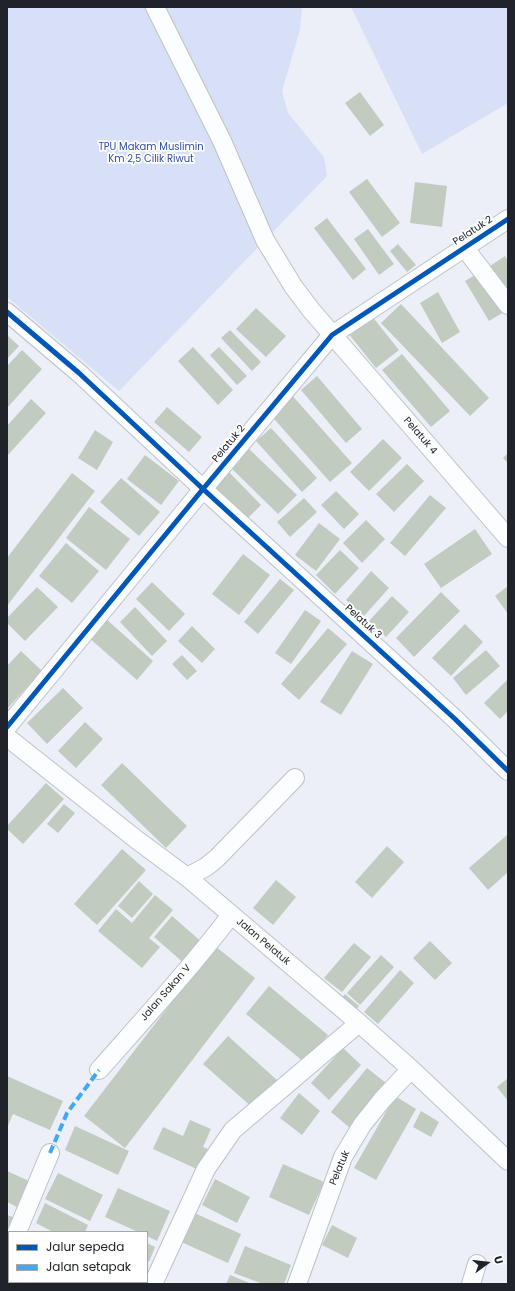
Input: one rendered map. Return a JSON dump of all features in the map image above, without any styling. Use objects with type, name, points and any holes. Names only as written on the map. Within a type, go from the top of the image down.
[{"type":"street","name":"Pelatuk 4","points":[[155,7],[222,142],[266,240],[293,286],[332,335],[508,538]]},
{"type":"street","name":"Pelatuk 2","points":[[7,727],[332,335],[508,218]]},
{"type":"street","points":[[464,247],[508,305]]},
{"type":"street","name":"Pelatuk 3","points":[[7,312],[79,373],[203,489],[455,719],[508,771]]},
{"type":"street","name":"Jalan Pelatuk","points":[[7,737],[137,840],[187,877],[411,1069],[508,1161]]},
{"type":"street","points":[[187,877],[206,867],[217,858],[295,778]]},
{"type":"street","name":"Jalan Sakan V","points":[[99,1070],[174,985],[231,915]]},
{"type":"street","points":[[153,1284],[206,1169],[233,1130],[359,1023]]},
{"type":"street","name":"Pelatuk","points":[[297,1284],[343,1157],[362,1125],[382,1100],[411,1069]]},
{"type":"street","points":[[17,1231],[50,1153]]},
{"type":"street","points":[[471,1284],[477,1264]]},
{"type":"green space","name":"TPU Makam Muslimin Km 2,5 Cilik Riwut","points":[[7,7],[302,7],[300,30],[282,91],[288,113],[324,157],[327,176],[119,391],[7,297]]},
{"type":"green space","points":[[351,7],[508,7],[508,103],[422,154]]},
{"type":"building","points":[[360,92],[384,125],[370,136],[345,103]]},
{"type":"building","points":[[367,179],[400,223],[382,237],[349,192]]},
{"type":"building","points":[[415,182],[447,186],[442,227],[410,223]]},
{"type":"building","points":[[327,218],[366,269],[353,280],[314,228]]},
{"type":"building","points":[[368,229],[394,264],[379,275],[354,239]]},
{"type":"building","points":[[398,244],[416,265],[407,272],[390,251]]},
{"type":"building","points":[[505,256],[508,261],[508,295],[490,266]]},
{"type":"building","points":[[480,272],[504,312],[489,321],[465,281]]},
{"type":"building","points":[[438,292],[460,332],[442,343],[420,303]]},
{"type":"building","points":[[401,304],[489,398],[470,416],[381,323]]},
{"type":"building","points":[[256,308],[286,336],[266,357],[236,329]]},
{"type":"building","points":[[371,315],[399,350],[376,368],[348,333]]},
{"type":"building","points":[[230,330],[261,362],[252,371],[221,338]]},
{"type":"building","points":[[7,335],[19,346],[7,359]]},
{"type":"building","points":[[193,347],[233,390],[218,405],[178,361]]},
{"type":"building","points":[[219,347],[247,376],[237,385],[210,355]]},
{"type":"building","points":[[22,350],[42,369],[7,408],[7,366]]},
{"type":"building","points":[[402,354],[450,411],[431,427],[382,370]]},
{"type":"building","points":[[317,376],[362,429],[346,443],[301,390]]},
{"type":"building","points":[[290,393],[352,463],[330,482],[268,412]]},
{"type":"building","points":[[31,399],[46,413],[7,456],[7,426]]},
{"type":"building","points":[[167,407],[202,437],[189,452],[154,422]]},
{"type":"building","points":[[271,428],[317,478],[302,492],[256,441]]},
{"type":"building","points":[[95,430],[113,442],[97,470],[78,458]]},
{"type":"building","points":[[383,439],[402,458],[369,491],[350,472]]},
{"type":"building","points":[[246,446],[297,495],[278,514],[228,465]]},
{"type":"building","points":[[508,453],[508,463],[503,458]]},
{"type":"building","points":[[145,455],[179,481],[161,505],[127,479]]},
{"type":"building","points":[[407,464],[424,481],[394,512],[376,494]]},
{"type":"building","points":[[227,470],[261,505],[245,521],[211,486]]},
{"type":"building","points":[[72,473],[95,491],[7,606],[7,558]]},
{"type":"building","points":[[121,478],[160,512],[139,536],[100,502]]},
{"type":"building","points":[[336,491],[359,514],[344,529],[321,505]]},
{"type":"building","points":[[430,495],[446,508],[405,556],[390,543]]},
{"type":"building","points":[[304,498],[317,512],[290,537],[277,522]]},
{"type":"building","points":[[89,507],[130,539],[106,570],[66,538]]},
{"type":"building","points":[[366,520],[385,539],[362,563],[343,543]]},
{"type":"building","points":[[319,523],[340,539],[316,571],[295,555]]},
{"type":"building","points":[[475,529],[492,554],[441,588],[424,564]]},
{"type":"building","points":[[66,543],[99,571],[72,603],[39,576]]},
{"type":"building","points":[[340,550],[359,568],[335,594],[316,575]]},
{"type":"building","points":[[243,554],[270,575],[239,615],[212,594]]},
{"type":"building","points":[[371,571],[389,588],[364,616],[346,600]]},
{"type":"building","points":[[280,579],[294,590],[258,634],[244,622]]},
{"type":"building","points":[[152,582],[185,614],[169,631],[136,599]]},
{"type":"building","points":[[508,586],[508,614],[495,596]]},
{"type":"building","points":[[37,587],[58,607],[25,641],[7,623],[7,618]]},
{"type":"building","points":[[441,592],[460,611],[414,657],[396,638]]},
{"type":"building","points":[[392,596],[409,612],[386,637],[369,621]]},
{"type":"building","points":[[135,607],[167,641],[152,656],[120,622]]},
{"type":"building","points":[[305,610],[321,621],[291,664],[275,653]]},
{"type":"building","points":[[105,618],[153,661],[137,680],[88,637]]},
{"type":"building","points":[[465,624],[483,642],[451,676],[432,658]]},
{"type":"building","points":[[192,626],[215,649],[202,663],[178,641]]},
{"type":"building","points":[[328,628],[347,644],[299,700],[281,684]]},
{"type":"building","points":[[486,650],[500,666],[466,695],[453,678]]},
{"type":"building","points":[[21,651],[42,671],[7,709],[7,666]]},
{"type":"building","points":[[352,651],[373,664],[341,715],[320,702]]},
{"type":"building","points":[[182,655],[197,671],[187,680],[172,664]]},
{"type":"building","points":[[508,679],[508,711],[500,719],[484,703]]},
{"type":"building","points":[[63,688],[83,708],[47,744],[27,723]]},
{"type":"building","points":[[85,722],[103,739],[76,768],[58,751]]},
{"type":"building","points":[[122,763],[187,826],[166,848],[101,785]]},
{"type":"building","points":[[46,783],[64,799],[23,844],[7,829],[7,826]]},
{"type":"building","points":[[64,804],[75,813],[58,833],[47,824]]},
{"type":"building","points":[[507,835],[508,872],[488,890],[469,868]]},
{"type":"building","points":[[387,846],[404,862],[372,898],[355,882]]},
{"type":"building","points":[[122,849],[146,870],[97,925],[74,904]]},
{"type":"building","points":[[276,880],[296,897],[273,925],[253,908]]},
{"type":"building","points":[[139,881],[153,894],[132,918],[118,906]]},
{"type":"building","points":[[155,895],[173,910],[149,938],[160,947],[142,968],[98,931],[116,909],[132,923]]},
{"type":"building","points":[[172,916],[204,944],[186,965],[154,937]]},
{"type":"building","points":[[430,941],[452,963],[435,980],[413,958]]},
{"type":"building","points":[[354,943],[371,957],[342,992],[324,978]]},
{"type":"building","points":[[215,946],[255,978],[125,1148],[84,1116]]},
{"type":"building","points":[[381,955],[394,967],[360,1005],[347,993]]},
{"type":"building","points":[[400,970],[414,983],[378,1024],[364,1012]]},
{"type":"building","points":[[269,986],[328,1035],[305,1063],[246,1014]]},
{"type":"building","points":[[345,994],[359,1006],[352,1015],[338,1003]]},
{"type":"building","points":[[228,1036],[277,1080],[253,1108],[203,1064]]},
{"type":"building","points":[[343,1048],[361,1065],[329,1100],[311,1083]]},
{"type":"building","points":[[367,1068],[386,1083],[350,1128],[331,1112]]},
{"type":"building","points":[[7,1076],[63,1101],[50,1130],[13,1114],[7,1128]]},
{"type":"building","points":[[508,1078],[508,1101],[497,1087]]},
{"type":"building","points":[[299,1093],[320,1111],[302,1135],[280,1118]]},
{"type":"building","points":[[395,1096],[416,1109],[376,1180],[354,1168]]},
{"type":"building","points":[[421,1111],[439,1122],[431,1137],[413,1127]]},
{"type":"building","points":[[190,1120],[211,1129],[203,1147],[208,1149],[199,1170],[153,1149],[163,1127],[183,1136]]},
{"type":"building","points":[[75,1126],[129,1151],[118,1175],[65,1150]]},
{"type":"building","points":[[283,1164],[324,1182],[309,1215],[269,1197]]},
{"type":"building","points":[[7,1171],[29,1181],[17,1207],[7,1202]]},
{"type":"building","points":[[58,1173],[103,1195],[90,1221],[45,1199]]},
{"type":"building","points":[[215,1179],[250,1197],[237,1223],[202,1205]]},
{"type":"building","points":[[118,1188],[170,1211],[157,1241],[148,1236],[148,1231],[136,1231],[105,1217]]},
{"type":"building","points":[[45,1203],[88,1225],[85,1231],[51,1231],[36,1223]]},
{"type":"building","points":[[192,1212],[241,1234],[228,1263],[179,1241]]},
{"type":"building","points":[[7,1215],[15,1218],[10,1231],[8,1231],[7,1237]]},
{"type":"building","points":[[332,1225],[357,1238],[348,1258],[322,1245]]},
{"type":"building","points":[[148,1244],[155,1247],[148,1262]]},
{"type":"building","points":[[245,1246],[291,1265],[284,1284],[263,1284],[234,1273]]},
{"type":"building","points":[[230,1275],[252,1284],[226,1284]]},
{"type":"marked path","points":[[50,1153],[67,1113],[99,1070]]},
{"type":"cycle path","points":[[7,727],[332,335],[508,219]]},
{"type":"cycle path","points":[[7,312],[79,373],[203,489],[455,719],[508,771]]}]
